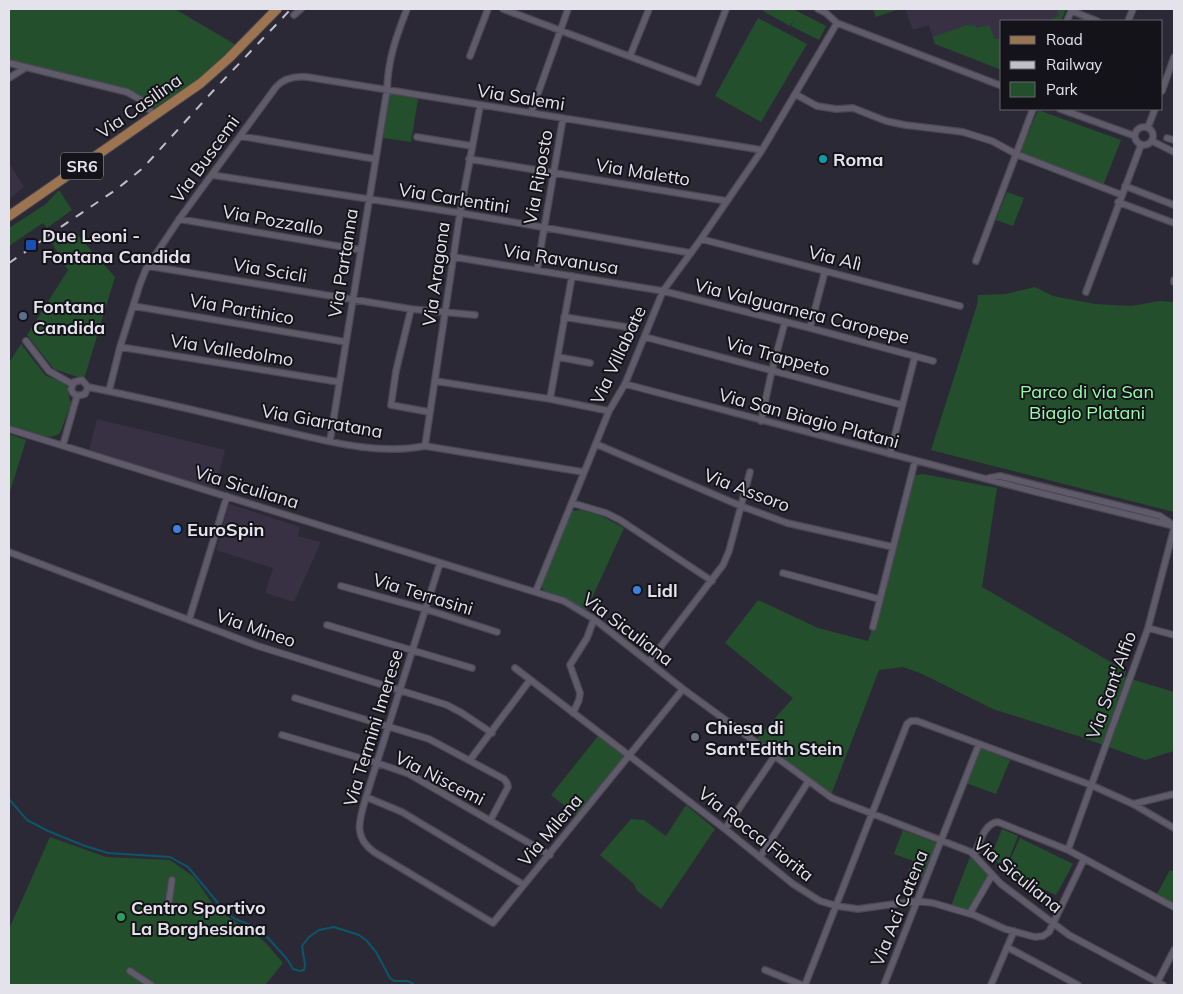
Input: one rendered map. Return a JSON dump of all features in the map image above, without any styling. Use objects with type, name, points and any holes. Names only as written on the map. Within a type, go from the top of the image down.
[{"type":"main road","name":"Via Casilina","points":[[9,216],[210,76],[276,9]]},
{"type":"street","points":[[294,15],[301,9]]},
{"type":"street","name":"Via Partanna","points":[[330,441],[387,90],[390,60],[407,9]]},
{"type":"street","points":[[470,56],[488,9]]},
{"type":"street","points":[[503,9],[698,82],[726,9]]},
{"type":"street","points":[[531,113],[568,9]]},
{"type":"street","points":[[630,56],[649,9]]},
{"type":"street","points":[[818,9],[826,13],[837,23],[1000,85]]},
{"type":"street","points":[[1072,10],[1096,20]]},
{"type":"street","name":"Via Villabate","points":[[536,591],[583,472],[609,411],[625,384],[646,337],[663,291],[702,239],[762,150],[837,23]]},
{"type":"street","points":[[1163,87],[1174,57]]},
{"type":"street","points":[[9,63],[127,92],[138,97],[154,115]]},
{"type":"street","points":[[9,78],[25,68]]},
{"type":"street","name":"Via Salemi","points":[[277,85],[286,79],[299,77],[762,150]]},
{"type":"street","name":"Via Buscemi","points":[[109,391],[120,347],[141,280],[148,266],[277,85]]},
{"type":"street","points":[[795,94],[817,106],[853,108],[886,121],[963,132],[992,141],[1016,154],[1122,195]]},
{"type":"street","name":"Via Aragona","points":[[425,446],[460,214],[480,106]]},
{"type":"street","points":[[976,261],[1033,110]]},
{"type":"street","points":[[1063,110],[1135,136]]},
{"type":"street","points":[[1148,127],[1155,110]]},
{"type":"street","name":"Via Riposto","points":[[537,270],[563,118]]},
{"type":"street","points":[[1148,127],[1152,130],[1154,136],[1152,141],[1146,145],[1141,145],[1137,142],[1135,136],[1140,128],[1148,127]]},
{"type":"street","points":[[240,136],[375,159]]},
{"type":"street","points":[[417,137],[472,146]]},
{"type":"street","points":[[1167,138],[1174,140]]},
{"type":"street","points":[[1152,141],[1174,152]]},
{"type":"street","points":[[1086,292],[1118,202],[1141,145]]},
{"type":"street","name":"Via Maletto","points":[[470,159],[727,202]]},
{"type":"street","name":"Via Carlentini","points":[[212,175],[691,253]]},
{"type":"street","points":[[1125,186],[1174,205]]},
{"type":"street","points":[[1118,202],[1174,223]]},
{"type":"street","name":"Via Pozzallo","points":[[180,219],[361,250]]},
{"type":"street","name":"Via Alì","points":[[702,239],[960,306]]},
{"type":"street","name":"Via Ravanusa","points":[[454,257],[663,291]]},
{"type":"street","name":"Via Scicli","points":[[148,266],[411,308],[474,315]]},
{"type":"street","points":[[810,328],[826,272]]},
{"type":"street","points":[[550,399],[572,276]]},
{"type":"street","name":"Via Valguarnera Caropepe","points":[[663,291],[933,361]]},
{"type":"street","name":"Via Partinico","points":[[133,306],[346,342]]},
{"type":"street","points":[[411,308],[396,371],[391,405],[429,412]]},
{"type":"street","points":[[564,316],[633,328]]},
{"type":"street","points":[[761,421],[772,370],[786,322]]},
{"type":"street","name":"Via Trappeto","points":[[646,337],[902,405]]},
{"type":"street","points":[[26,342],[47,369],[72,384]]},
{"type":"street","name":"Via Valledolmo","points":[[120,347],[339,382]]},
{"type":"street","points":[[890,454],[915,356]]},
{"type":"street","points":[[558,357],[590,363]]},
{"type":"street","points":[[72,384],[77,380],[82,380],[88,387],[85,394],[77,396]]},
{"type":"street","points":[[435,381],[550,399],[609,411]]},
{"type":"street","points":[[72,384],[72,391],[77,396]]},
{"type":"street","name":"Via San Biagio Platani","points":[[625,384],[761,421],[1174,527]]},
{"type":"street","name":"Via Giarratana","points":[[88,387],[330,441],[375,448],[398,449],[425,446],[583,472]]},
{"type":"street","points":[[63,445],[77,396]]},
{"type":"street","name":"Via Siculiana","points":[[9,429],[564,601],[594,619],[683,689],[832,798],[969,851],[1001,884],[1070,935],[1159,984]]},
{"type":"street","name":"Via Assoro","points":[[596,444],[741,506],[787,522],[893,547]]},
{"type":"street","points":[[873,627],[915,461]]},
{"type":"street","points":[[649,662],[723,565],[729,551],[750,472]]},
{"type":"street","name":"Via San Biagio Platani","points":[[986,479],[1000,476],[1155,514],[1174,527]]},
{"type":"street","points":[[189,620],[227,496]]},
{"type":"street","points":[[572,503],[616,518],[712,581]]},
{"type":"street","points":[[1154,522],[1155,514]]},
{"type":"street","name":"Via Sant'Alfio","points":[[1068,850],[1148,628],[1174,527]]},
{"type":"street","name":"Via Mineo","points":[[9,552],[258,646],[401,690],[455,709],[492,733]]},
{"type":"street","name":"Via Termini Imerese","points":[[440,563],[366,797],[359,829],[362,841],[367,848],[493,923]]},
{"type":"street","points":[[783,573],[879,599]]},
{"type":"street","name":"Via Terrasini","points":[[341,586],[425,609],[497,632]]},
{"type":"street","points":[[573,713],[580,693],[570,666],[587,638],[594,619]]},
{"type":"street","points":[[327,625],[412,652],[472,668]]},
{"type":"street","points":[[1148,628],[1174,635]]},
{"type":"street","name":"Via Rocca Fiorita","points":[[515,668],[725,829],[796,887],[820,901],[837,906],[865,908],[917,901],[940,904],[970,913],[1014,932]]},
{"type":"street","points":[[470,760],[530,680]]},
{"type":"street","name":"Via Milena","points":[[493,923],[630,757],[683,689]]},
{"type":"street","points":[[295,698],[429,739],[504,779],[507,783],[507,789],[490,821]]},
{"type":"street","points":[[765,970],[804,985],[837,906],[907,724],[911,721],[917,720],[1091,785],[1132,804],[1174,828]]},
{"type":"street","name":"Via Niscemi","points":[[282,735],[377,763],[411,776],[550,855]]},
{"type":"street","name":"Via Aci Catena","points":[[884,985],[979,744]]},
{"type":"street","points":[[725,829],[774,757]]},
{"type":"street","points":[[760,857],[808,782]]},
{"type":"street","points":[[1132,804],[1174,794]]},
{"type":"street","points":[[366,797],[402,812],[524,885]]},
{"type":"street","points":[[974,855],[987,827],[996,822],[1068,850],[1174,907]]},
{"type":"street","points":[[991,985],[1014,932],[1035,937],[1041,937],[1048,933],[1084,859]]},
{"type":"street","points":[[970,913],[992,875]]},
{"type":"street","points":[[164,908],[169,901],[172,880]]},
{"type":"street","points":[[1007,947],[1078,985]]},
{"type":"street","points":[[1159,984],[1174,950]]},
{"type":"street","points":[[130,971],[151,985]]},
{"type":"shaded area","points":[[905,9],[1066,9],[1061,20],[1000,20],[1000,69],[935,44],[929,25],[913,30]]},
{"type":"shaded area","points":[[9,163],[24,187],[9,199]]},
{"type":"shaded area","points":[[97,419],[225,450],[215,490],[89,450]]},
{"type":"shaded area","points":[[229,504],[300,527],[298,536],[321,542],[294,602],[265,593],[273,568],[216,550]]},
{"type":"green space","points":[[9,9],[175,9],[236,45],[203,76],[155,110],[138,95],[9,60]]},
{"type":"green space","points":[[764,9],[793,9],[826,26],[819,40],[791,26],[794,19],[790,26],[763,11]]},
{"type":"green space","points":[[873,9],[899,9],[876,17]]},
{"type":"green space","points":[[1057,9],[1066,9],[1061,20],[1051,20],[1059,16]]},
{"type":"green space","points":[[758,18],[807,44],[761,122],[715,96]]},
{"type":"green space","points":[[970,24],[969,26],[975,25],[977,28],[989,25],[995,39],[1000,39],[1000,69],[935,44],[933,37]]},
{"type":"green space","points":[[390,94],[418,99],[411,142],[383,138]]},
{"type":"green space","points":[[1038,110],[1121,140],[1103,186],[1020,153]]},
{"type":"green space","points":[[59,190],[72,210],[47,228],[43,223],[9,246],[9,228],[46,204]]},
{"type":"green space","points":[[1007,192],[1024,198],[1013,226],[996,220]]},
{"type":"green space","points":[[74,231],[115,277],[84,379],[54,369],[27,335],[68,270],[52,243]]},
{"type":"green space","name":"Parco di via San Biagio Platani","points":[[1035,287],[1053,296],[1095,304],[1131,306],[1160,301],[1174,302],[1174,512],[931,450],[977,305],[978,295],[1006,294]]},
{"type":"green space","points":[[21,344],[45,375],[64,383],[67,387],[71,404],[60,433],[55,436],[35,435],[9,425],[9,363]]},
{"type":"green space","points":[[9,434],[26,440],[9,495]]},
{"type":"green space","points":[[923,474],[997,488],[982,587],[1126,671],[1124,677],[1174,692],[1174,751],[1145,760],[993,709],[920,673],[903,667],[879,670],[831,795],[754,742],[793,698],[725,643],[758,600],[818,628],[868,641],[911,476]]},
{"type":"green space","points":[[582,510],[600,515],[624,528],[586,611],[543,590],[541,581],[571,511]]},
{"type":"green space","points":[[598,736],[625,757],[578,816],[551,795]]},
{"type":"green space","points":[[979,747],[1010,760],[996,794],[966,783]]},
{"type":"green space","points":[[686,805],[715,829],[661,909],[637,891],[634,884],[600,855],[631,819],[644,820],[666,836]]},
{"type":"green space","points":[[1002,829],[1018,836],[1006,866],[990,859]]},
{"type":"green space","points":[[903,830],[936,843],[922,878],[908,872],[913,861],[894,854]]},
{"type":"green space","name":"Centro Sportivo La Borghesiana","points":[[50,837],[106,857],[170,860],[194,877],[217,910],[265,942],[283,963],[265,985],[9,985],[9,929]]},
{"type":"green space","points":[[1020,838],[1073,864],[1056,895],[1005,871]]},
{"type":"green space","points":[[970,857],[990,877],[969,912],[951,906]]},
{"type":"green space","points":[[1170,870],[1174,872],[1174,903],[1157,894]]},
{"type":"waterway","points":[[9,799],[27,820],[85,846],[108,853],[170,857],[188,867],[223,909],[235,919],[256,927],[287,959],[293,969],[304,970],[302,946],[309,937],[319,930],[334,927],[359,935],[366,940],[376,952],[390,978],[394,981],[408,981],[415,985]]},
{"type":"railway","points":[[46,237],[117,189],[143,168],[291,9]]},
{"type":"railway","points":[[9,263],[41,241]]},
{"type":"place","name":"Roma","points":[[823,159]]},
{"type":"place","name":"Due Leoni - Fontana Candida","points":[[31,245]]},
{"type":"place","name":"Fontana Candida","points":[[23,316]]},
{"type":"place","name":"EuroSpin","points":[[177,529]]},
{"type":"place","name":"Lidl","points":[[637,590]]},
{"type":"place","name":"Chiesa di Sant'Edith Stein","points":[[695,737]]},
{"type":"place","name":"Centro Sportivo La Borghesiana","points":[[121,917]]}]
